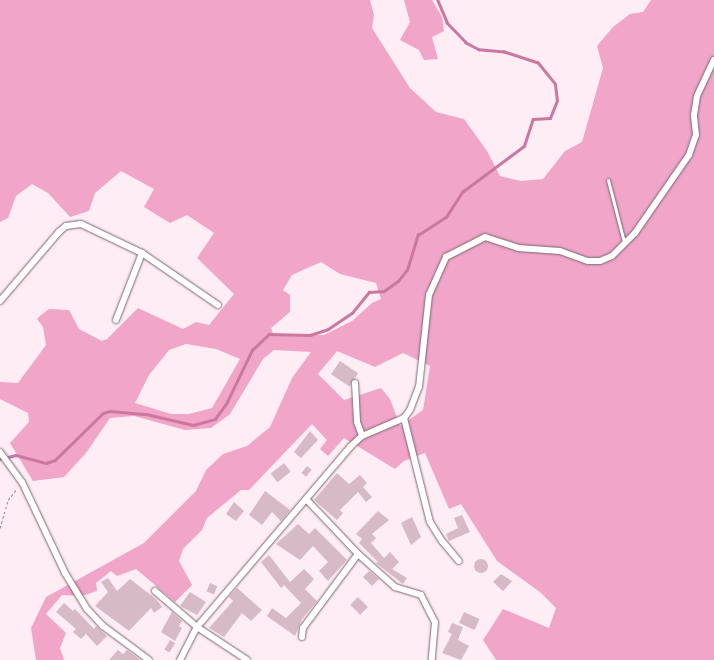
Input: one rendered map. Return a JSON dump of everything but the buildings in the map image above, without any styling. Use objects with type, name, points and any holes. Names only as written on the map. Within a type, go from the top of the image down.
[{"type":"street","points":[[180,660],[197,627],[362,436],[404,418],[416,399],[419,387],[429,295],[446,257],[485,237],[518,248],[560,251],[588,261],[605,260],[625,245],[689,155],[696,135],[694,115],[697,96],[714,60]]},
{"type":"street","points":[[0,300],[66,226],[86,225],[142,253],[218,305]]},
{"type":"street","points":[[116,320],[142,253]]},
{"type":"street","points":[[355,384],[357,422],[362,436]]},
{"type":"street","points":[[404,418],[430,522],[442,541],[459,561]]},
{"type":"street","points":[[0,452],[24,485],[65,572],[87,609],[103,626],[149,660]]},
{"type":"street","points":[[307,500],[358,554],[395,587],[422,595],[435,622],[432,660]]},
{"type":"street","points":[[302,637],[303,628],[358,554]]},
{"type":"street","points":[[155,592],[197,627],[247,660]]},
{"type":"lane","points":[[608,180],[625,245]]},
{"type":"path","points":[[0,528],[8,500],[24,485]]},
{"type":"shaded area","points":[[0,0],[370,0],[374,15],[372,28],[410,88],[436,112],[464,119],[487,151],[500,176],[521,181],[543,179],[565,151],[582,142],[603,68],[597,46],[613,27],[630,14],[643,12],[651,0],[714,0],[714,660],[496,660],[483,640],[503,609],[549,628],[556,608],[540,592],[497,561],[461,504],[449,509],[425,453],[404,461],[395,469],[344,438],[328,456],[320,449],[327,440],[312,424],[249,490],[241,490],[207,518],[202,530],[183,549],[179,561],[192,585],[175,602],[136,569],[117,576],[111,571],[96,583],[97,591],[82,596],[62,595],[46,614],[66,633],[60,648],[64,660],[36,660],[31,628],[46,597],[144,543],[196,491],[206,470],[223,454],[247,446],[270,427],[292,378],[311,352],[274,350],[263,359],[230,414],[211,428],[185,430],[134,416],[110,418],[86,453],[64,477],[33,481],[10,443],[29,422],[28,413],[0,399],[0,382],[18,383],[46,345],[43,327],[37,319],[41,315],[49,309],[69,310],[79,329],[102,341],[107,339],[138,308],[183,329],[196,322],[209,325],[234,294],[197,258],[214,233],[187,215],[170,223],[144,207],[154,189],[121,171],[95,193],[89,211],[70,217],[48,193],[32,184],[16,196],[8,218],[0,222]],"holes":[[[321,262],[340,274],[376,283],[381,299],[372,303],[352,321],[324,335],[274,336],[271,328],[290,312],[290,295],[283,290],[292,275]],[[186,344],[216,349],[240,359],[212,408],[189,414],[171,414],[135,403],[149,375],[169,350]],[[337,351],[375,367],[403,353],[430,366],[423,410],[400,426],[390,399],[381,388],[344,400],[318,374]]]},
{"type":"shaded area","points":[[404,0],[432,0],[442,17],[444,31],[432,37],[438,59],[424,60],[419,50],[400,40],[410,22]]},
{"type":"waterway","points":[[0,459],[16,455],[46,463],[55,460],[103,413],[110,411],[146,414],[193,425],[215,419],[226,404],[252,350],[269,334],[310,335],[328,329],[352,313],[369,292],[384,291],[398,281],[407,270],[418,235],[446,217],[462,192],[524,146],[533,119],[550,118],[557,101],[555,84],[538,63],[504,52],[479,50],[466,43],[447,23],[437,0]]}]
